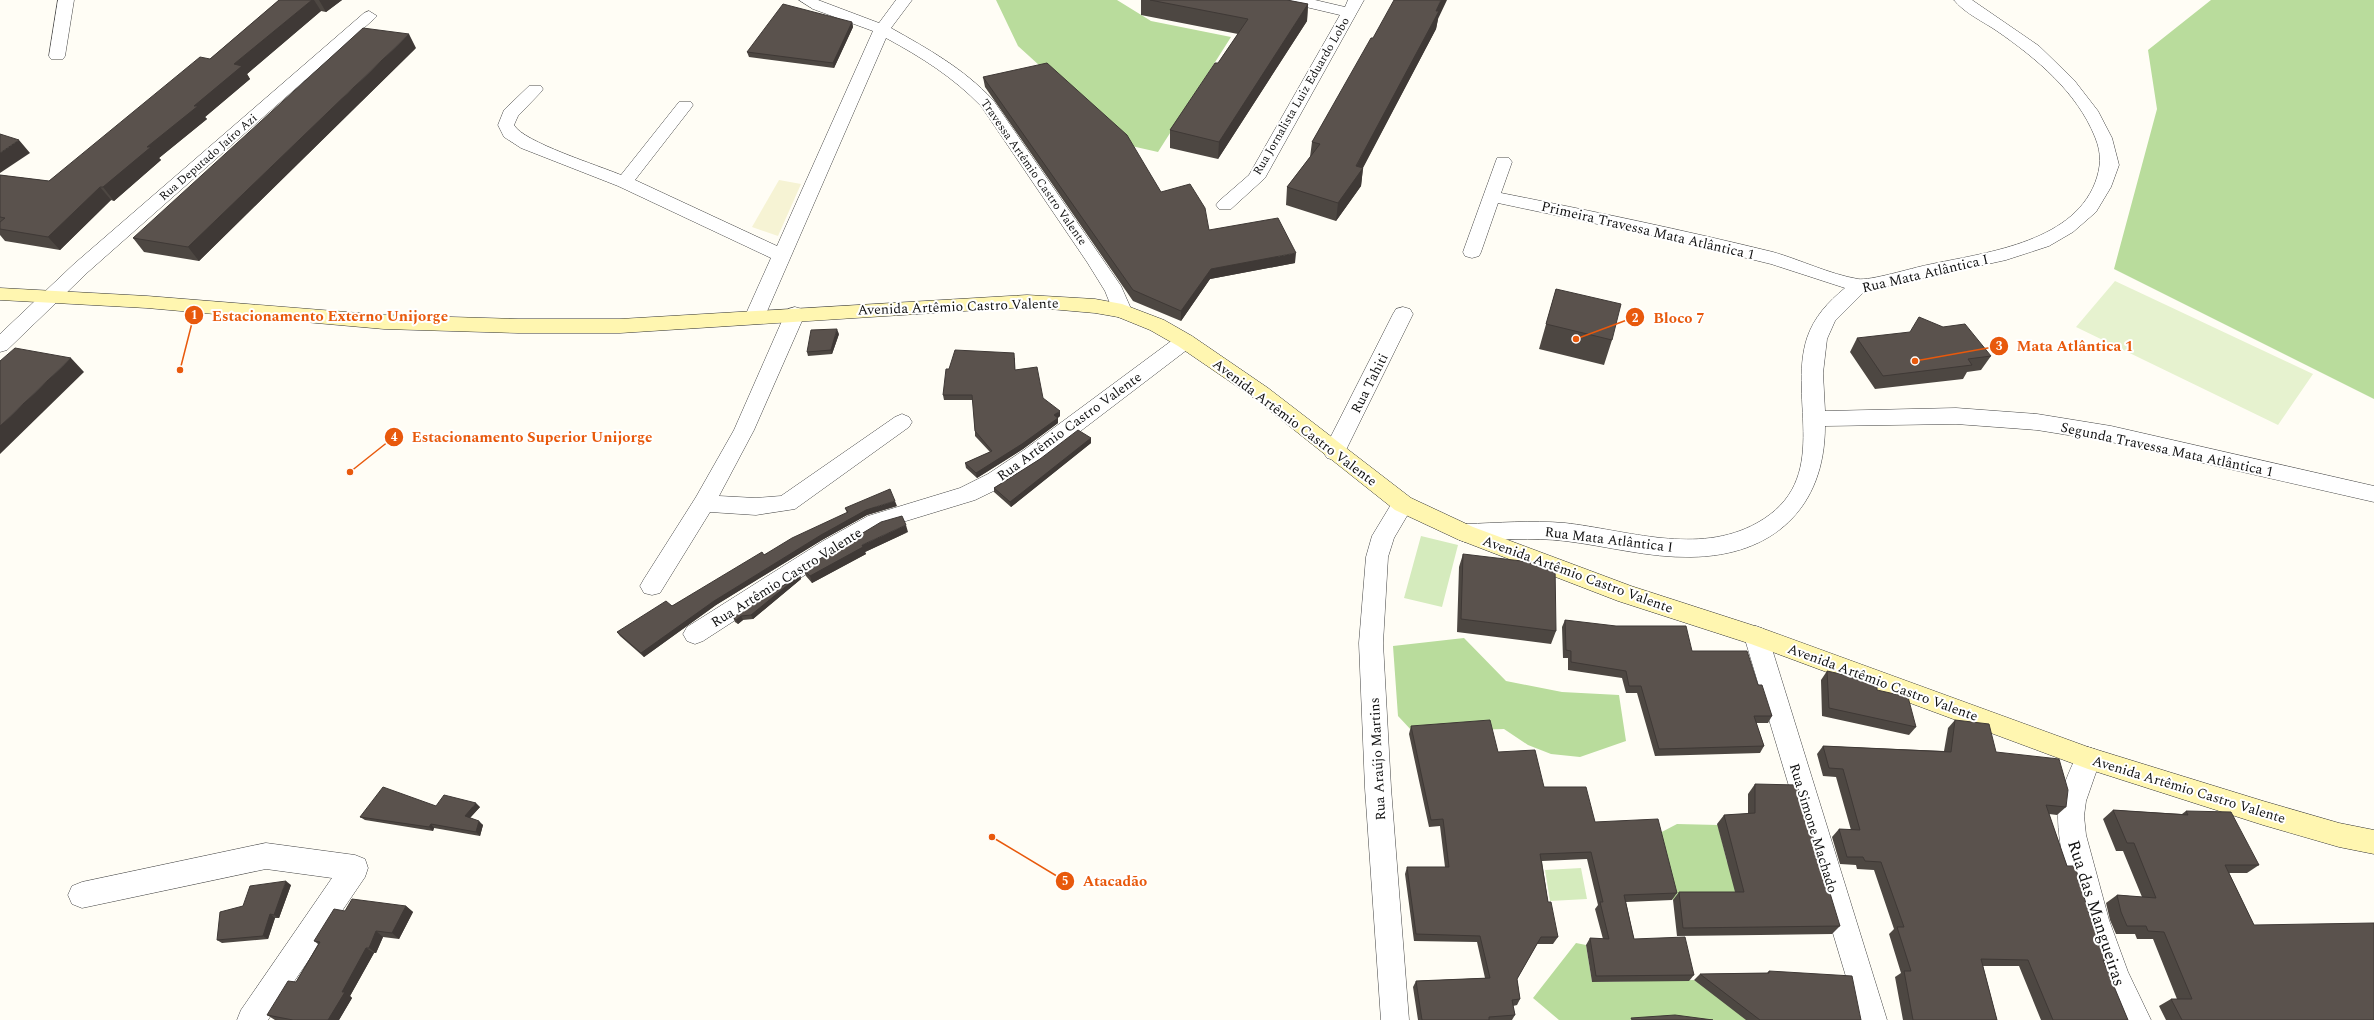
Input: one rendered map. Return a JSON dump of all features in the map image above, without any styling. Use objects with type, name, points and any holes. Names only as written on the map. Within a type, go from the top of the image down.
[{"type":"main road","name":"Avenida Artêmio Castro Valente","points":[[0,294],[47,298],[147,302],[384,322],[518,326],[620,326],[755,316],[1027,301],[1072,303],[1122,311],[1157,325],[1185,341],[1261,393],[1334,452],[1403,504],[1465,533],[1626,594],[1756,636],[2088,758],[2263,813],[2339,835],[2374,842]]},
{"type":"street","points":[[57,56],[66,0]]},
{"type":"street","name":"Travessa Artêmio Castro Valente","points":[[807,0],[818,6],[882,29],[954,71],[988,103],[1094,259],[1114,291],[1122,311]]},
{"type":"street","points":[[755,316],[882,29],[904,0]]},
{"type":"street","points":[[1294,0],[1352,6]]},
{"type":"street","name":"Rua Mata Atlântica I","points":[[1465,533],[1533,530],[1565,532],[1636,545],[1695,548],[1724,546],[1749,539],[1768,528],[1788,511],[1803,491],[1812,469],[1815,419],[1814,354],[1821,328],[1841,301],[1859,286],[2006,254],[2043,242],[2067,228],[2090,208],[2102,187],[2110,165],[2104,138],[2090,111],[2068,83],[2033,49],[1962,0]]},
{"type":"street","name":"Rua Jornalista Luiz Eduardo Lobo","points":[[1225,205],[1256,178],[1352,6]]},
{"type":"street","name":"Rua Deputado Jaíro Azi","points":[[0,345],[47,298],[369,16]]},
{"type":"street","points":[[536,89],[510,114],[506,125],[510,133],[527,144],[624,182],[782,256]]},
{"type":"street","points":[[624,182],[685,105]]},
{"type":"street","points":[[1472,252],[1503,162]]},
{"type":"street","name":"Primeira Travessa Mata Atlântica 1","points":[[1491,196],[1668,233],[1775,259],[1859,286]]},
{"type":"street","points":[[652,586],[704,503],[744,430],[795,314]]},
{"type":"street","name":"Rua Tahiti","points":[[1334,452],[1403,314]]},
{"type":"street","name":"Rua Artêmio Castro Valente","points":[[695,634],[831,547],[876,522],[966,494],[996,480],[1032,456],[1185,341]]},
{"type":"street","name":"Segunda Travessa Mata Atlântica 1","points":[[1815,419],[1956,416],[2037,422],[2111,434],[2374,494]]},
{"type":"street","points":[[704,503],[753,508],[770,508],[787,504],[902,422]]},
{"type":"street","name":"Rua Araújo Martins","points":[[1395,1020],[1378,788],[1371,643],[1377,557],[1383,536],[1403,504]]},
{"type":"street","name":"Rua Simone Machado","points":[[1756,636],[1873,1020]]},
{"type":"street","name":"Rua das Mangueiras","points":[[2088,758],[2074,797],[2071,836],[2094,914],[2126,1004],[2137,1020]]},
{"type":"street","points":[[82,895],[266,856],[355,868],[252,1020]]},
{"type":"shaded area","points":[[779,180],[801,184],[778,236],[752,227]]},
{"type":"green space","points":[[996,0],[1117,0],[1151,21],[1231,37],[1158,152],[1127,145],[1018,46]]},
{"type":"green space","points":[[2211,0],[2374,0],[2374,399],[2114,269],[2157,109],[2148,50]]},
{"type":"green space","points":[[2115,281],[2313,374],[2278,425],[2076,327]]},
{"type":"green space","points":[[1421,536],[1458,545],[1442,607],[1404,598]]},
{"type":"green space","points":[[1464,638],[1506,681],[1562,692],[1619,695],[1626,741],[1580,757],[1551,754],[1528,745],[1504,729],[1413,732],[1398,716],[1393,646]]},
{"type":"green space","points":[[1677,824],[1718,825],[1727,862],[1824,901],[1673,900],[1656,835]]},
{"type":"green space","points":[[1581,868],[1587,899],[1550,901],[1545,870]]},
{"type":"green space","points":[[1576,943],[1586,945],[1592,982],[1694,980],[1770,1020],[1559,1020],[1533,998]]},
{"type":"building","points":[[279,0],[312,0],[234,64],[242,66],[194,106],[198,106],[147,147],[151,147],[103,187],[100,187],[48,237],[0,229],[0,222],[5,218],[0,217],[0,175],[49,181],[200,57],[210,59]]},
{"type":"building","points":[[1150,0],[1287,0],[1308,4],[1219,142],[1170,130],[1215,63],[1218,63],[1248,19]]},
{"type":"building","points":[[1394,0],[1441,0],[1436,11],[1439,11],[1356,166],[1363,168],[1338,203],[1287,187],[1320,144],[1312,142]]},
{"type":"building","points":[[783,4],[852,22],[833,63],[747,52]]},
{"type":"building","points":[[363,28],[409,34],[188,247],[133,238]]},
{"type":"building","points":[[1047,63],[1127,135],[1161,192],[1190,184],[1205,208],[1209,230],[1278,218],[1296,253],[1211,269],[1181,311],[1133,290],[983,77]]},
{"type":"building","points":[[0,134],[19,140],[0,153]]},
{"type":"building","points":[[1556,289],[1621,304],[1612,340],[1546,324]]},
{"type":"building","points":[[1919,317],[1943,327],[1965,324],[1991,356],[1968,359],[1972,365],[1883,376],[1857,338],[1910,332]]},
{"type":"building","points":[[837,329],[831,350],[807,352],[811,330]]},
{"type":"building","points":[[15,348],[71,358],[0,426],[0,361]]},
{"type":"building","points":[[955,350],[1014,353],[1015,370],[1037,367],[1043,398],[1060,411],[1054,415],[1058,418],[1022,444],[976,473],[965,463],[992,451],[975,431],[972,395],[943,395],[946,369],[949,369]]},
{"type":"building","points":[[1078,430],[1091,438],[1010,502],[994,488],[1040,459]]},
{"type":"building","points":[[890,489],[895,501],[866,510],[821,535],[714,601],[641,653],[617,632],[666,601],[672,606],[762,552],[764,555],[792,538],[848,512],[845,508]]},
{"type":"building","points":[[902,516],[906,525],[862,545],[863,547],[810,576],[803,569],[881,522]]},
{"type":"building","points":[[1463,554],[1555,565],[1556,631],[1461,619]]},
{"type":"building","points":[[800,575],[751,615],[741,616],[736,620],[733,617]]},
{"type":"building","points":[[1565,620],[1616,626],[1686,626],[1692,651],[1747,651],[1758,685],[1762,685],[1772,716],[1754,716],[1764,746],[1659,749],[1641,686],[1629,686],[1626,671],[1571,662],[1571,651],[1566,650]]},
{"type":"building","points":[[1827,671],[1877,682],[1877,690],[1908,697],[1916,727],[1829,708]]},
{"type":"building","points":[[1490,720],[1498,752],[1535,750],[1544,787],[1586,787],[1595,822],[1658,819],[1677,893],[1624,895],[1634,939],[1685,937],[1694,975],[1596,976],[1590,938],[1609,939],[1600,902],[1603,902],[1591,852],[1540,854],[1548,902],[1551,902],[1558,937],[1541,937],[1517,979],[1520,999],[1512,1000],[1515,1015],[1489,1017],[1489,1020],[1422,1020],[1416,981],[1490,978],[1480,936],[1416,934],[1407,867],[1449,867],[1443,819],[1431,820],[1411,726]]},
{"type":"building","points":[[1955,720],[1989,724],[1996,752],[2059,759],[2068,790],[2066,807],[2046,805],[2067,866],[2075,866],[2089,914],[2106,960],[2103,960],[2128,1020],[2053,1020],[2028,960],[1981,959],[1997,1020],[1913,1020],[1904,971],[1911,971],[1897,927],[1904,927],[1881,862],[1865,861],[1863,857],[1847,857],[1839,829],[1860,830],[1843,769],[1829,768],[1823,746],[1951,752]]},
{"type":"building","points":[[1755,784],[1797,785],[1840,926],[1683,928],[1679,892],[1744,892],[1724,815],[1755,813]]},
{"type":"building","points":[[383,787],[436,806],[444,795],[476,803],[465,816],[479,821],[476,832],[431,824],[429,827],[360,817]]},
{"type":"building","points":[[2113,810],[2188,815],[2186,811],[2231,812],[2259,865],[2225,865],[2254,925],[2374,923],[2374,1020],[2182,1020],[2171,999],[2192,999],[2164,932],[2148,931],[2146,926],[2127,926],[2121,912],[2117,895],[2156,898],[2134,843],[2127,843]]},
{"type":"building","points":[[286,881],[274,915],[270,914],[263,936],[217,940],[220,912],[243,906],[250,886]]},
{"type":"building","points":[[352,899],[406,906],[392,933],[376,931],[369,948],[366,948],[342,992],[345,992],[328,1020],[293,1020],[267,1015],[288,981],[296,982],[320,942],[314,941],[334,909],[345,911]]},
{"type":"building","points":[[1769,971],[1852,976],[1861,1020],[1760,1020],[1700,974],[1769,973]]},
{"type":"building","points":[[1675,1015],[1713,1020],[1632,1020],[1631,1018]]},
{"type":"place","name":"Bloco 7","points":[[1576,339]]},
{"type":"place","name":"Mata Atlântica 1","points":[[1915,361]]},
{"type":"place","name":"Estacionamento Externo Unijorge","points":[[180,370]]},
{"type":"place","name":"Estacionamento Superior Unijorge","points":[[350,472]]},
{"type":"place","name":"Atacadão","points":[[992,837]]}]
